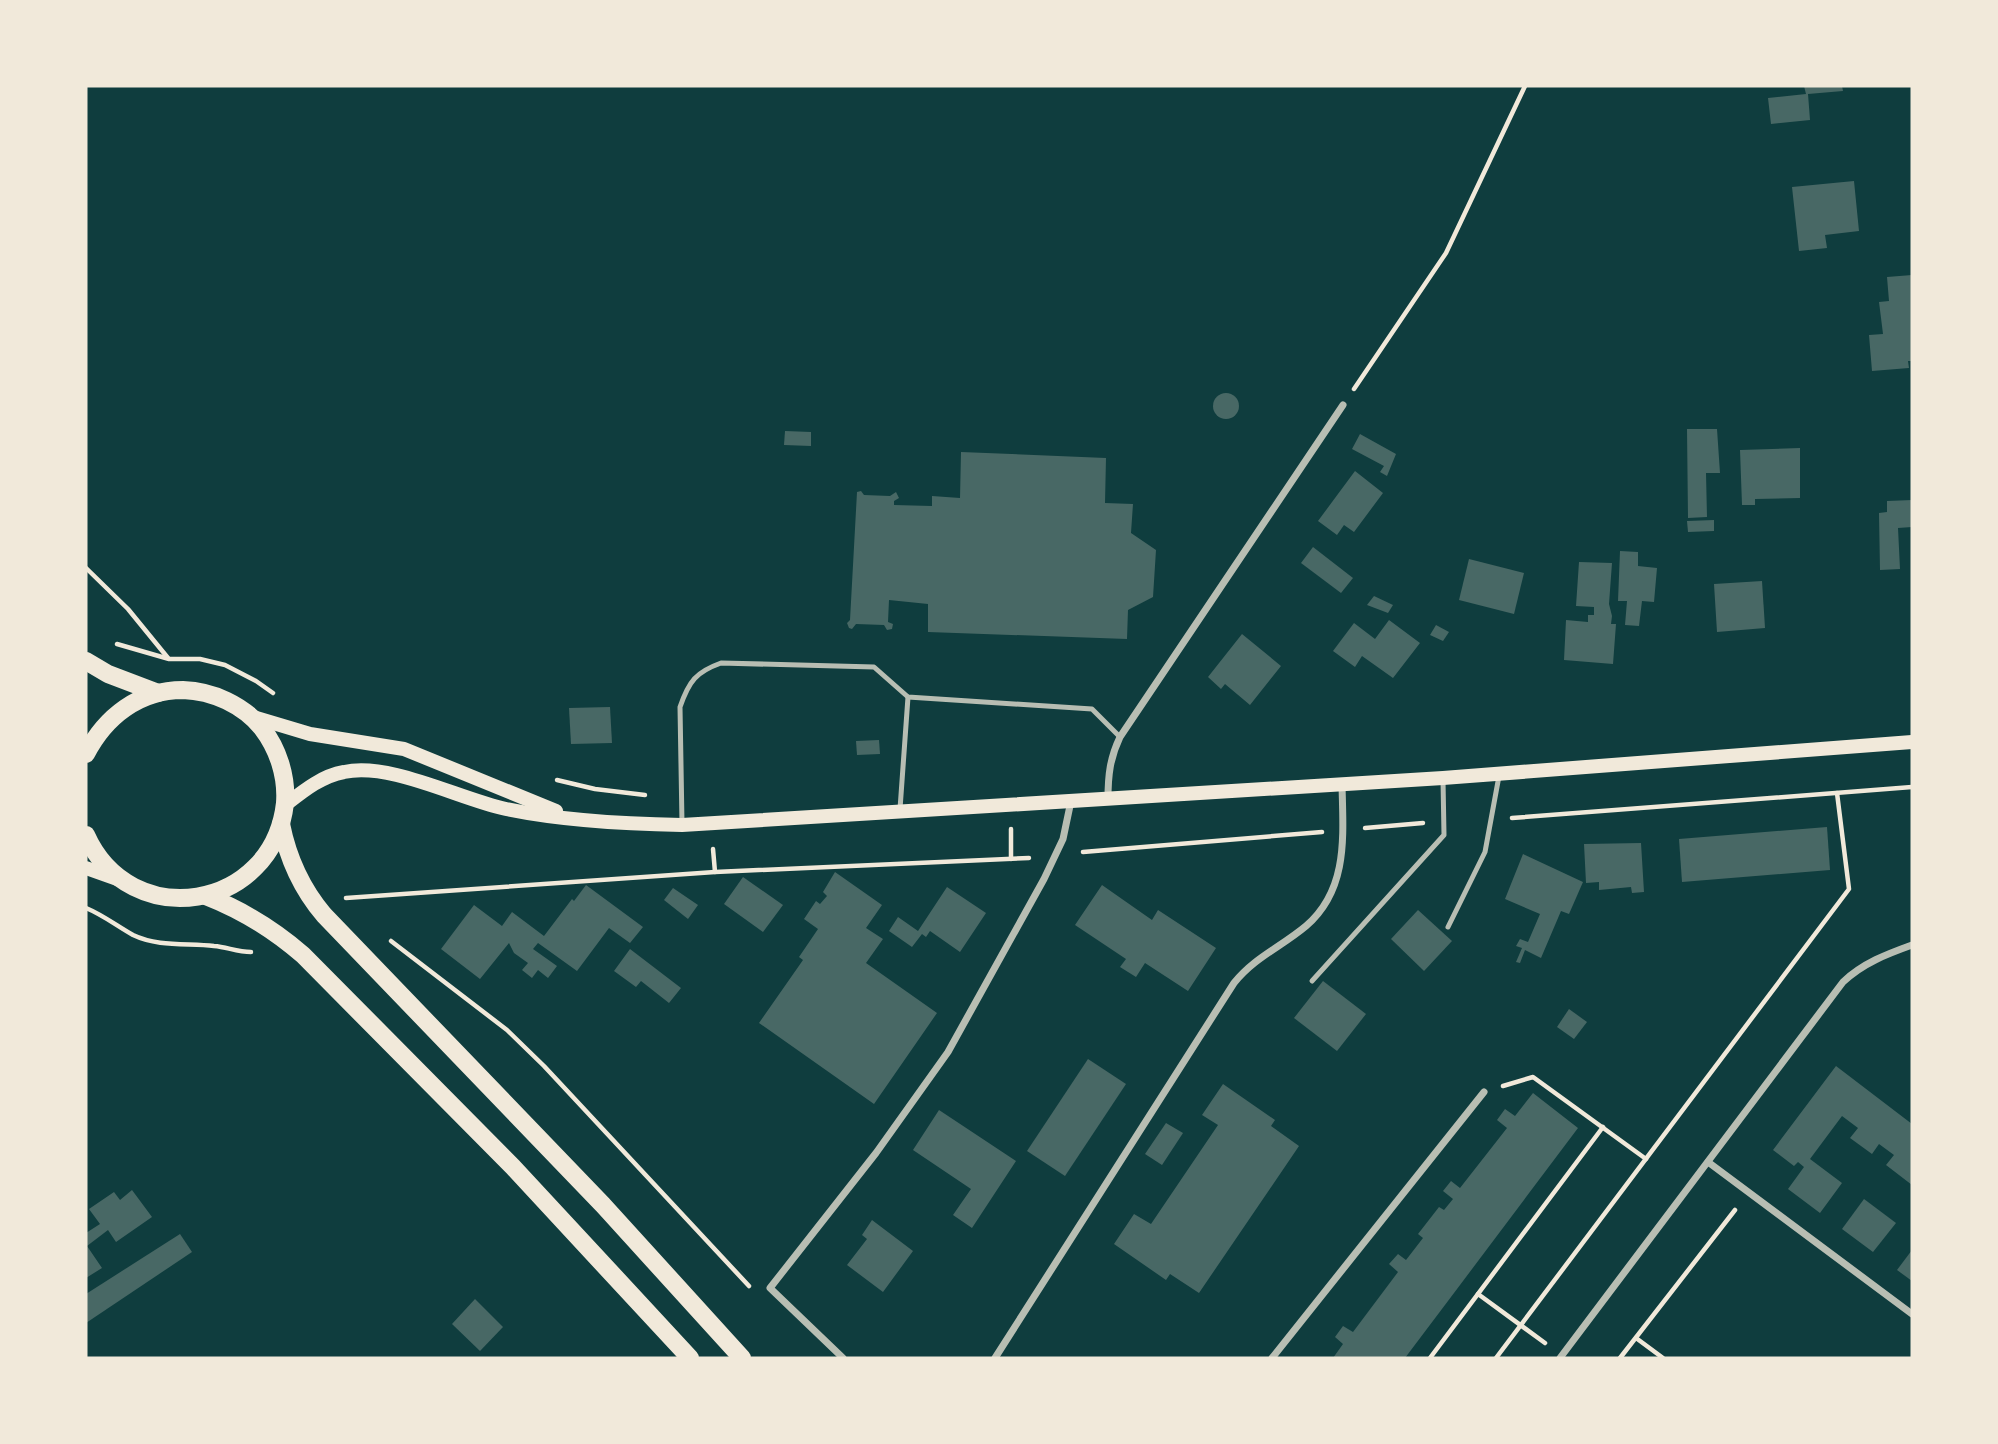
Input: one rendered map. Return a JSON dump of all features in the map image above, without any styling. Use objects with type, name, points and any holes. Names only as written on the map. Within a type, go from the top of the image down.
[{"type":"main road","points":[[86,661],[120,679],[158,693]]},
{"type":"main road","points":[[86,754],[98,732],[115,715],[135,702],[158,693],[194,691],[228,702],[248,715],[271,741],[285,783],[282,815],[272,844],[253,870],[236,883],[206,896],[163,897],[86,868]]},
{"type":"main road","points":[[248,715],[310,734],[384,744],[404,750],[570,817]]},
{"type":"main road","points":[[282,815],[318,782],[344,772],[362,771],[402,777],[504,808],[611,823],[682,825],[1443,778],[1912,742]]},
{"type":"main road","points":[[282,815],[290,860],[299,879],[324,915],[611,1213],[742,1358]]},
{"type":"main road","points":[[86,835],[98,857],[124,881]]},
{"type":"main road","points":[[206,896],[248,914],[303,955],[513,1167],[690,1358]]},
{"type":"street","points":[[1108,799],[1108,772],[1120,737],[1343,405]]},
{"type":"street","points":[[995,1358],[1234,983],[1257,959],[1307,925],[1327,900],[1342,865],[1342,783]]},
{"type":"street","points":[[843,1358],[770,1288],[876,1153],[928,1082],[966,1021],[1055,857],[1068,823],[1071,801]]},
{"type":"street","points":[[1560,1358],[1843,982],[1856,970],[1876,959],[1912,945]]},
{"type":"street","points":[[1272,1358],[1484,1092]]},
{"type":"street","points":[[1708,1162],[1912,1314]]},
{"type":"lane","points":[[682,825],[680,706],[689,685],[704,669],[722,663],[874,667],[908,697],[1092,709],[1120,737]]},
{"type":"lane","points":[[899,811],[908,697]]},
{"type":"lane","points":[[1448,927],[1485,852],[1500,773]]},
{"type":"lane","points":[[1312,981],[1444,835],[1443,778]]},
{"type":"path","points":[[1343,405],[1446,253],[1525,86]]},
{"type":"path","points":[[86,568],[128,609],[194,691]]},
{"type":"path","points":[[1491,820],[1912,787]]},
{"type":"path","points":[[1496,1358],[1849,889],[1837,793]]},
{"type":"path","points":[[348,907],[337,899],[715,872],[1055,857],[1083,852],[1444,821]]},
{"type":"path","points":[[390,940],[507,1030],[544,1066],[598,1127],[756,1293]]},
{"type":"path","points":[[1484,1092],[1533,1077],[1646,1158]]},
{"type":"path","points":[[1430,1358],[1603,1127]]},
{"type":"path","points":[[1620,1358],[1748,1193]]},
{"type":"path","points":[[1478,1294],[1521,1325]]},
{"type":"path","points":[[1636,1338],[1663,1358]]},
{"type":"building","points":[[1804,86],[1842,86],[1843,91],[1808,94],[1810,120],[1771,124],[1768,98],[1806,94]]},
{"type":"building","points":[[1854,181],[1859,231],[1825,235],[1827,248],[1799,251],[1792,187]]},
{"type":"building","points":[[1912,275],[1912,361],[1908,361],[1909,368],[1872,371],[1869,335],[1883,334],[1879,302],[1889,301],[1887,277]]},
{"type":"building","points":[[1226,393],[1235,397],[1239,406],[1235,415],[1226,419],[1217,415],[1213,406],[1217,397]]},
{"type":"building","points":[[1687,429],[1717,429],[1720,473],[1706,473],[1707,517],[1688,518]]},
{"type":"building","points":[[785,431],[811,432],[811,446],[784,445]]},
{"type":"building","points":[[1360,434],[1396,454],[1387,476],[1380,472],[1384,466],[1352,449]]},
{"type":"building","points":[[1800,448],[1800,498],[1755,499],[1755,505],[1742,505],[1740,450]]},
{"type":"building","points":[[961,452],[1106,458],[1105,503],[1133,504],[1131,533],[1156,550],[1153,597],[1128,610],[1127,639],[928,632],[928,604],[889,600],[888,622],[893,624],[892,629],[887,630],[884,625],[856,624],[852,629],[849,628],[847,623],[850,620],[857,492],[861,491],[864,495],[890,496],[896,492],[899,498],[894,501],[894,505],[932,506],[932,496],[960,498]]},
{"type":"building","points":[[1355,471],[1383,493],[1354,532],[1344,525],[1337,535],[1318,521]]},
{"type":"building","points":[[1912,500],[1912,527],[1898,528],[1900,569],[1880,570],[1879,513],[1887,512],[1887,501]]},
{"type":"building","points":[[1714,520],[1714,531],[1688,532],[1687,521]]},
{"type":"building","points":[[1313,547],[1353,578],[1341,593],[1301,563]]},
{"type":"building","points":[[1620,551],[1638,552],[1638,566],[1657,568],[1654,602],[1642,601],[1639,626],[1625,625],[1627,601],[1618,601]]},
{"type":"building","points":[[1469,559],[1524,573],[1514,614],[1459,600]]},
{"type":"building","points":[[1579,562],[1612,563],[1609,604],[1611,624],[1616,624],[1613,664],[1564,660],[1566,620],[1588,622],[1588,615],[1594,615],[1594,607],[1576,606]]},
{"type":"building","points":[[1762,581],[1765,628],[1717,632],[1714,584]]},
{"type":"building","points":[[1374,596],[1393,605],[1388,613],[1367,605]]},
{"type":"building","points":[[1389,620],[1420,643],[1393,678],[1362,656],[1355,667],[1333,651],[1354,623],[1375,639]]},
{"type":"building","points":[[1436,625],[1449,632],[1443,641],[1430,635]]},
{"type":"building","points":[[1242,634],[1281,666],[1250,705],[1225,684],[1221,689],[1208,677]]},
{"type":"building","points":[[610,707],[612,743],[571,744],[569,708]]},
{"type":"building","points":[[879,740],[880,754],[857,755],[856,741]]},
{"type":"building","points":[[1827,827],[1830,870],[1682,882],[1679,839]]},
{"type":"building","points":[[1641,843],[1644,892],[1632,893],[1631,887],[1599,890],[1599,882],[1586,883],[1584,844]]},
{"type":"building","points":[[1523,854],[1583,882],[1569,914],[1561,911],[1541,958],[1525,950],[1520,963],[1516,962],[1522,948],[1516,946],[1520,939],[1528,942],[1540,914],[1505,899]]},
{"type":"building","points":[[835,872],[882,905],[866,928],[883,939],[866,963],[937,1013],[874,1104],[759,1023],[803,960],[799,957],[818,929],[804,919],[816,901],[820,904],[827,896],[823,892]]},
{"type":"building","points":[[743,877],[783,905],[763,932],[724,904]]},
{"type":"building","points":[[586,885],[643,927],[630,943],[609,928],[577,971],[538,943],[533,949],[557,966],[548,978],[538,970],[532,978],[522,970],[528,963],[514,953],[509,943],[480,979],[441,949],[474,905],[502,926],[512,912],[544,936]]},
{"type":"building","points":[[1102,885],[1152,920],[1158,910],[1216,948],[1188,991],[1145,963],[1136,977],[1120,967],[1126,959],[1075,925]]},
{"type":"building","points":[[947,887],[986,913],[960,952],[930,931],[926,937],[922,934],[912,947],[889,931],[898,917],[918,931]]},
{"type":"building","points":[[673,888],[698,905],[688,919],[664,900]]},
{"type":"building","points":[[1418,910],[1452,941],[1424,971],[1391,939]]},
{"type":"building","points":[[630,949],[681,988],[669,1003],[641,981],[636,987],[614,971]]},
{"type":"building","points":[[1323,981],[1366,1014],[1337,1051],[1294,1018]]},
{"type":"building","points":[[1569,1009],[1587,1022],[1574,1039],[1557,1027]]},
{"type":"building","points":[[1088,1059],[1126,1084],[1065,1176],[1027,1151]]},
{"type":"building","points":[[1836,1066],[1912,1124],[1912,1185],[1886,1165],[1894,1155],[1879,1144],[1872,1154],[1850,1138],[1858,1128],[1842,1116],[1810,1159],[1842,1183],[1820,1213],[1788,1189],[1804,1167],[1798,1162],[1794,1166],[1773,1150]]},
{"type":"building","points":[[1223,1084],[1275,1120],[1271,1126],[1299,1146],[1199,1293],[1170,1274],[1166,1280],[1114,1244],[1134,1214],[1151,1224],[1218,1125],[1202,1115]]},
{"type":"building","points":[[1533,1093],[1578,1128],[1405,1358],[1333,1358],[1343,1344],[1335,1337],[1343,1326],[1353,1332],[1398,1272],[1389,1264],[1398,1254],[1406,1260],[1423,1238],[1418,1234],[1439,1207],[1444,1210],[1453,1199],[1443,1191],[1451,1181],[1460,1188],[1507,1128],[1497,1120],[1505,1109],[1515,1116]]},
{"type":"building","points":[[939,1110],[1016,1161],[972,1228],[953,1215],[971,1189],[913,1150]]},
{"type":"building","points":[[1166,1123],[1183,1133],[1162,1165],[1145,1154]]},
{"type":"building","points":[[132,1190],[152,1217],[116,1242],[108,1230],[87,1246],[102,1268],[86,1278],[86,1233],[100,1224],[89,1209],[114,1192],[120,1200]]},
{"type":"building","points":[[1864,1199],[1896,1223],[1873,1252],[1842,1229]]},
{"type":"building","points":[[872,1220],[913,1251],[883,1292],[847,1265],[867,1239],[862,1235]]},
{"type":"building","points":[[180,1234],[192,1252],[86,1323],[86,1294]]},
{"type":"building","points":[[1912,1250],[1912,1281],[1897,1270]]},
{"type":"building","points":[[475,1299],[503,1327],[480,1351],[452,1324]]}]
